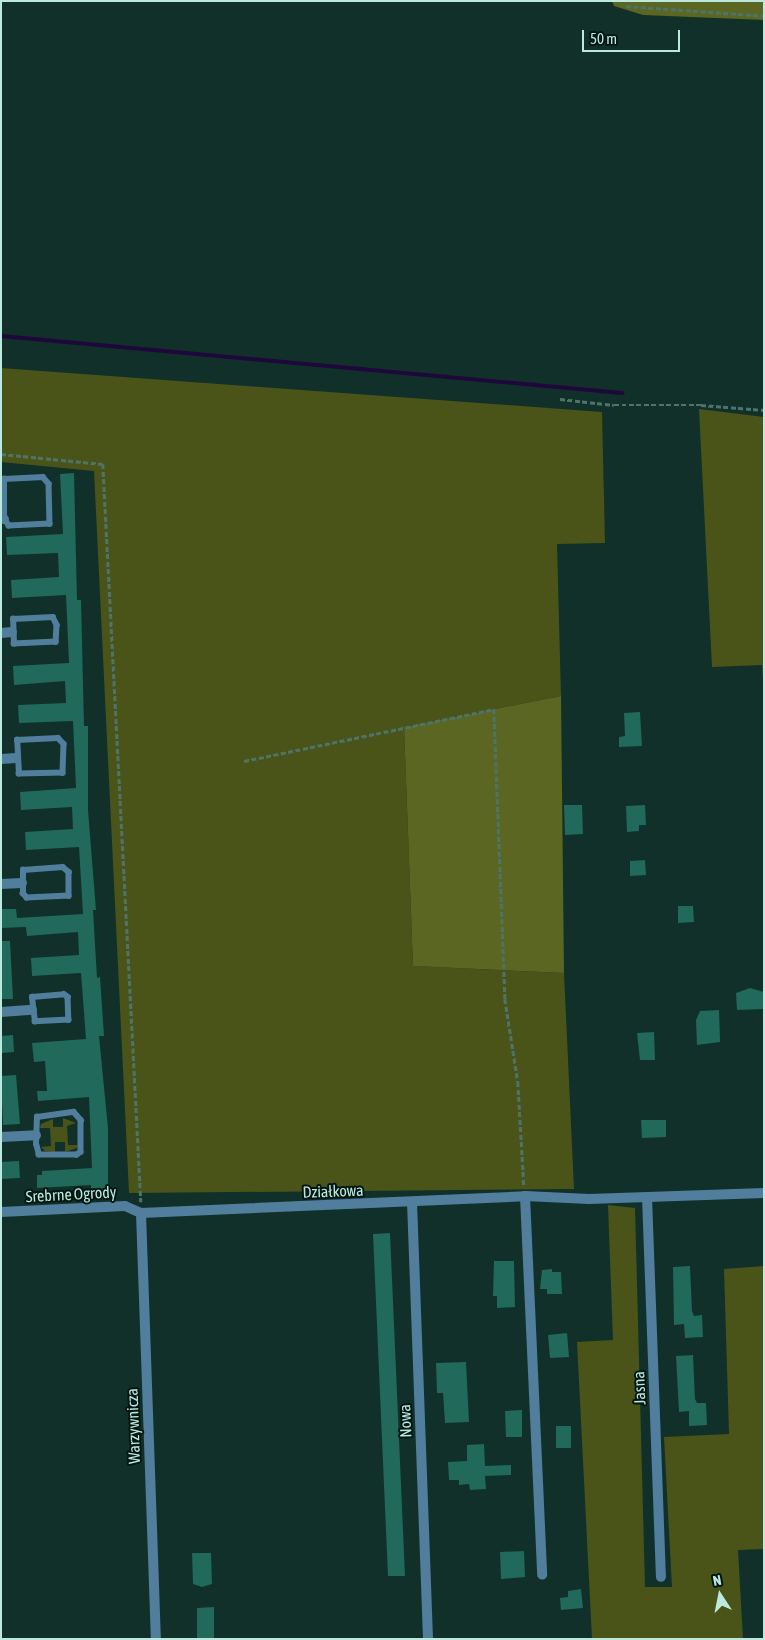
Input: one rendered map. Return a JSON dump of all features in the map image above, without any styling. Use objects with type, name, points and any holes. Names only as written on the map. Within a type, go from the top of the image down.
[{"type":"street","points":[[1,759],[16,758]]},
{"type":"street","points":[[1,884],[22,882]]},
{"type":"street","points":[[1,1012],[32,1010]]},
{"type":"street","points":[[1,1136],[36,1135]]},
{"type":"street","name":"Działkowa","points":[[141,1213],[525,1196],[589,1199],[764,1193]]},
{"type":"street","points":[[525,1196],[542,1575]]},
{"type":"street","name":"Jasna","points":[[647,1197],[661,1577]]},
{"type":"street","name":"Nowa","points":[[412,1202],[428,1639]]},
{"type":"street","name":"Srebrne Ogrody","points":[[1,1212],[125,1206],[141,1213]]},
{"type":"street","name":"Warzywnicza","points":[[141,1213],[156,1639]]},
{"type":"lane","points":[[47,478],[50,524],[9,526],[3,518],[4,479],[47,478]]},
{"type":"lane","points":[[53,616],[58,639],[52,644],[16,646],[7,633],[13,619],[53,616]]},
{"type":"lane","points":[[58,738],[64,744],[65,771],[22,775],[17,772],[16,758],[17,740],[58,738]]},
{"type":"lane","points":[[63,867],[69,872],[71,891],[69,896],[27,898],[23,894],[22,882],[22,872],[26,869],[63,867]]},
{"type":"lane","points":[[64,994],[68,997],[69,1020],[38,1023],[32,1019],[32,1010],[34,995],[64,994]]},
{"type":"lane","points":[[74,1112],[81,1120],[83,1148],[77,1155],[44,1157],[37,1152],[36,1135],[37,1117],[74,1112]]},
{"type":"path","points":[[626,6],[764,16]]},
{"type":"path","points":[[560,399],[614,405],[701,405],[764,410]]},
{"type":"path","points":[[1,454],[103,464],[141,1213]]},
{"type":"path","points":[[244,761],[494,709],[505,999],[518,1082],[525,1196]]},
{"type":"green space","points":[[612,1],[764,1],[764,20],[643,15],[614,6]]},
{"type":"green space","points":[[1,368],[602,412],[605,543],[557,544],[561,696],[404,727],[413,966],[564,973],[574,1189],[129,1193],[94,471],[1,462]]},
{"type":"green space","points":[[699,409],[764,417],[764,695],[762,665],[712,667]]},
{"type":"green space","points":[[561,696],[564,973],[413,966],[404,727]]},
{"type":"green space","points":[[63,1118],[76,1123],[67,1126],[68,1145],[78,1145],[77,1148],[65,1152],[65,1142],[55,1142],[55,1152],[45,1151],[41,1147],[51,1146],[50,1128],[40,1128],[41,1124],[53,1119],[53,1127],[63,1127]]},
{"type":"green space","points":[[608,1205],[635,1208],[645,1587],[672,1587],[664,1437],[729,1434],[724,1269],[764,1266],[764,1549],[738,1550],[743,1639],[592,1639],[577,1342],[613,1340]]},
{"type":"building","points":[[74,473],[77,600],[81,600],[84,726],[88,726],[88,810],[96,910],[93,910],[97,978],[100,977],[104,1036],[99,1036],[108,1128],[108,1188],[91,1189],[91,1185],[37,1188],[37,1175],[42,1175],[42,1171],[92,1168],[89,1097],[38,1101],[37,1091],[47,1091],[45,1061],[34,1062],[32,1043],[86,1039],[81,973],[32,976],[31,958],[79,955],[78,932],[27,936],[26,927],[1,928],[1,909],[16,909],[17,918],[83,914],[79,847],[26,850],[25,832],[73,829],[72,807],[21,810],[20,792],[76,788],[73,721],[19,723],[18,705],[66,703],[65,681],[14,685],[13,666],[69,663],[66,595],[12,598],[11,580],[59,577],[58,553],[7,555],[6,537],[63,534],[60,474]]},
{"type":"building","points":[[640,712],[642,746],[619,747],[619,737],[625,736],[624,713]]},
{"type":"building","points":[[564,805],[582,805],[583,834],[565,835]]},
{"type":"building","points":[[645,805],[646,825],[639,825],[639,831],[627,832],[626,806]]},
{"type":"building","points":[[645,860],[646,875],[630,876],[630,861]]},
{"type":"building","points":[[678,906],[693,906],[694,922],[678,923]]},
{"type":"building","points":[[1,941],[10,941],[13,999],[1,999]]},
{"type":"building","points":[[750,988],[764,992],[764,1009],[737,1010],[736,993]]},
{"type":"building","points":[[719,1010],[720,1042],[697,1045],[696,1020],[700,1011]]},
{"type":"building","points":[[654,1032],[655,1060],[640,1060],[637,1033]]},
{"type":"building","points":[[13,1035],[14,1052],[1,1053],[1,1036]]},
{"type":"building","points":[[16,1075],[20,1124],[3,1125],[1,1076]]},
{"type":"building","points":[[641,1120],[666,1120],[666,1137],[642,1138]]},
{"type":"building","points":[[19,1161],[20,1178],[1,1179],[1,1162]]},
{"type":"building","points":[[390,1233],[405,1576],[388,1576],[373,1234]]},
{"type":"building","points":[[494,1261],[514,1261],[515,1307],[497,1308],[497,1296],[493,1296]]},
{"type":"building","points":[[690,1266],[692,1311],[694,1316],[702,1315],[703,1337],[685,1338],[684,1324],[674,1325],[673,1267]]},
{"type":"building","points":[[552,1269],[552,1272],[561,1272],[562,1294],[547,1294],[547,1289],[540,1289],[542,1270]]},
{"type":"building","points":[[567,1333],[569,1357],[550,1358],[548,1335]]},
{"type":"building","points":[[693,1355],[695,1399],[697,1403],[706,1403],[707,1425],[689,1426],[689,1411],[679,1412],[676,1356]]},
{"type":"building","points":[[466,1362],[469,1422],[445,1423],[443,1393],[437,1393],[436,1363]]},
{"type":"building","points":[[522,1410],[522,1437],[506,1437],[505,1411]]},
{"type":"building","points":[[556,1426],[571,1426],[571,1448],[556,1448]]},
{"type":"building","points":[[484,1444],[485,1466],[511,1465],[511,1475],[485,1476],[486,1489],[470,1490],[469,1484],[459,1485],[459,1480],[449,1480],[448,1462],[467,1461],[467,1445]]},
{"type":"building","points":[[524,1551],[525,1577],[501,1579],[500,1552]]},
{"type":"building","points":[[192,1553],[211,1553],[212,1584],[202,1587],[193,1584]]},
{"type":"building","points":[[581,1589],[583,1608],[561,1610],[560,1598],[568,1597],[568,1591]]},
{"type":"building","points":[[214,1607],[214,1639],[197,1639],[197,1608]]},
{"type":"waterway","points":[[1,336],[622,393]]}]
